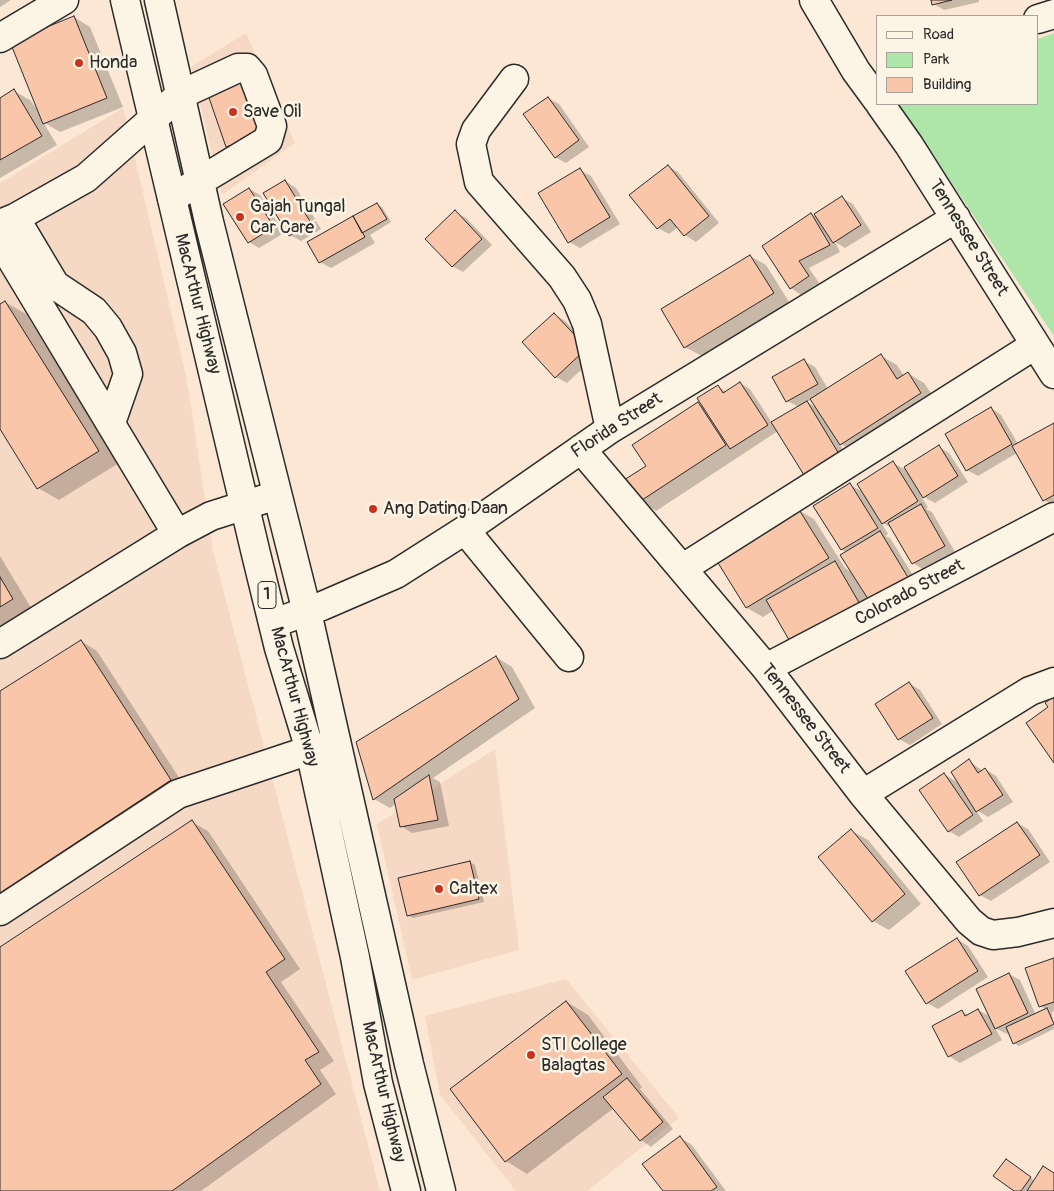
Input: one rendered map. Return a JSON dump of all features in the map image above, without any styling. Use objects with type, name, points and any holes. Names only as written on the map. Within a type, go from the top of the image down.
[{"type":"main road","points":[[0,38],[64,0]]},
{"type":"main road","name":"MacArthur Highway","points":[[125,0],[152,121],[274,623],[310,750],[355,957],[378,1083],[406,1191]]},
{"type":"main road","name":"MacArthur Highway","points":[[159,0],[200,182],[307,612],[410,1064],[441,1191]]},
{"type":"main road","name":"Tennessee Street","points":[[814,0],[867,67],[876,93]]},
{"type":"main road","points":[[1039,19],[1054,14]]},
{"type":"main road","points":[[5,227],[86,178],[180,95],[238,68],[247,68],[253,74],[272,126],[268,140],[172,198]]},
{"type":"main road","points":[[514,79],[476,130],[471,144],[479,182],[562,277],[577,300],[587,324],[610,429]]},
{"type":"main road","name":"Tennessee Street","points":[[881,105],[956,218],[1054,374]]},
{"type":"main road","name":"Florida Street","points":[[274,623],[307,612],[396,574],[465,530],[610,429],[956,218]]},
{"type":"main road","points":[[5,227],[55,285],[94,311],[108,328],[122,353],[128,374],[111,423]]},
{"type":"main road","points":[[5,227],[45,314],[177,534]]},
{"type":"main road","points":[[45,314],[72,297]]},
{"type":"main road","points":[[683,568],[1035,345]]},
{"type":"main road","name":"Tennessee Street","points":[[580,449],[766,668],[863,794],[969,921],[981,931],[993,935],[1018,932],[1054,923]]},
{"type":"main road","points":[[0,644],[177,534],[211,516],[277,495]]},
{"type":"main road","name":"Colorado Street","points":[[766,668],[1054,517]]},
{"type":"main road","points":[[465,530],[570,656]]},
{"type":"main road","points":[[863,794],[1030,691],[1054,682]]},
{"type":"main road","points":[[0,911],[178,794],[310,750],[337,745]]},
{"type":"shaded area","points":[[246,33],[295,143],[222,195],[191,67]]},
{"type":"shaded area","points":[[123,108],[187,380],[213,551],[380,1191],[0,1191],[0,183]]},
{"type":"shaded area","points":[[495,749],[519,950],[412,980],[377,824]]},
{"type":"shaded area","name":"STI College Balagtas","points":[[566,979],[679,1118],[587,1191],[516,1191],[440,1095],[425,1016]]},
{"type":"green space","points":[[1054,33],[1054,336],[900,105],[1039,105],[1039,39]]},
{"type":"building","points":[[931,0],[952,0],[932,5]]},
{"type":"building","points":[[74,16],[107,98],[43,124],[10,42]]},
{"type":"building","name":"Save Oil","points":[[240,77],[261,135],[226,147],[206,89]]},
{"type":"building","points":[[14,89],[42,136],[0,160],[0,98]]},
{"type":"building","points":[[548,97],[579,140],[555,158],[523,114]]},
{"type":"building","points":[[668,165],[709,216],[684,236],[670,219],[657,229],[629,195]]},
{"type":"building","points":[[580,168],[610,217],[568,243],[538,193]]},
{"type":"building","points":[[285,180],[311,223],[289,236],[263,193]]},
{"type":"building","points":[[249,188],[274,227],[248,243],[223,204]]},
{"type":"building","points":[[842,196],[861,225],[833,243],[814,214]]},
{"type":"building","points":[[377,203],[387,219],[362,233],[353,216]]},
{"type":"building","points":[[455,210],[482,239],[452,267],[425,239]]},
{"type":"building","points":[[811,213],[830,245],[799,261],[809,276],[790,289],[762,246]]},
{"type":"building","points":[[353,216],[365,237],[319,263],[307,242]]},
{"type":"building","points":[[750,255],[774,293],[684,348],[661,309]]},
{"type":"building","points":[[5,301],[99,451],[37,489],[0,429],[0,304]]},
{"type":"building","points":[[554,313],[587,348],[555,378],[522,342]]},
{"type":"building","points":[[881,354],[897,379],[908,372],[921,393],[840,445],[810,399]]},
{"type":"building","points":[[804,359],[818,384],[786,402],[772,377]]},
{"type":"building","points":[[740,382],[768,425],[730,449],[697,398],[718,385],[723,393]]},
{"type":"building","points":[[807,401],[839,454],[804,475],[771,422]]},
{"type":"building","points":[[698,402],[726,445],[639,502],[624,480],[646,466],[632,445]]},
{"type":"building","points":[[991,407],[1012,444],[966,471],[945,434]]},
{"type":"building","points":[[1054,423],[1054,495],[1043,501],[1012,446]]},
{"type":"building","points":[[939,445],[958,476],[923,498],[904,467]]},
{"type":"building","points":[[893,461],[918,501],[882,524],[857,484]]},
{"type":"building","points":[[850,483],[878,528],[841,550],[813,506]]},
{"type":"building","points":[[921,504],[945,546],[912,564],[888,523]]},
{"type":"building","points":[[798,508],[829,558],[746,608],[715,558]]},
{"type":"building","points":[[880,531],[909,579],[870,602],[840,555]]},
{"type":"building","points":[[835,561],[861,606],[792,645],[766,600]]},
{"type":"building","points":[[0,577],[13,599],[0,607]]},
{"type":"building","points":[[81,640],[171,780],[0,893],[0,691]]},
{"type":"building","points":[[496,656],[519,699],[373,800],[356,742]]},
{"type":"building","points":[[909,682],[933,718],[898,740],[875,704]]},
{"type":"building","points":[[1054,696],[1054,763],[1026,723],[1048,707],[1045,703]]},
{"type":"building","points":[[969,759],[978,773],[985,768],[1003,795],[976,812],[951,772]]},
{"type":"building","points":[[944,773],[973,815],[948,832],[919,790]]},
{"type":"building","points":[[429,775],[438,820],[400,827],[394,799]]},
{"type":"building","points":[[192,820],[285,959],[266,972],[319,1052],[305,1060],[321,1084],[172,1191],[0,1191],[0,947]]},
{"type":"building","points":[[1017,822],[1040,855],[979,896],[956,862]]},
{"type":"building","points":[[851,829],[905,894],[872,922],[818,857]]},
{"type":"building","name":"Caltex","points":[[470,861],[479,899],[407,916],[398,878]]},
{"type":"building","points":[[957,938],[978,971],[926,1004],[905,971]]},
{"type":"building","points":[[1054,958],[1054,1002],[1039,1007],[1025,968]]},
{"type":"building","points":[[1009,973],[1028,1013],[995,1029],[976,989]]},
{"type":"building","points":[[566,1001],[622,1074],[505,1162],[450,1089]]},
{"type":"building","points":[[1047,1008],[1054,1024],[1013,1044],[1006,1027]]},
{"type":"building","points":[[978,1009],[992,1034],[948,1057],[932,1026],[962,1010],[965,1016]]},
{"type":"building","points":[[627,1078],[663,1122],[640,1141],[603,1097]]},
{"type":"building","points":[[680,1136],[717,1187],[711,1191],[663,1191],[642,1164]]},
{"type":"building","points":[[1006,1159],[1031,1177],[1021,1191],[1014,1191],[993,1176]]},
{"type":"building","points":[[1043,1166],[1054,1173],[1054,1191],[1027,1191]]},
{"type":"place","name":"Honda","points":[[79,63]]},
{"type":"place","name":"Save Oil","points":[[233,112]]},
{"type":"place","name":"Gajah Tungal Car Care","points":[[240,217]]},
{"type":"place","name":"Ang Dating Daan","points":[[373,509]]},
{"type":"place","name":"Caltex","points":[[439,889]]},
{"type":"place","name":"STI College Balagtas","points":[[531,1055]]}]
